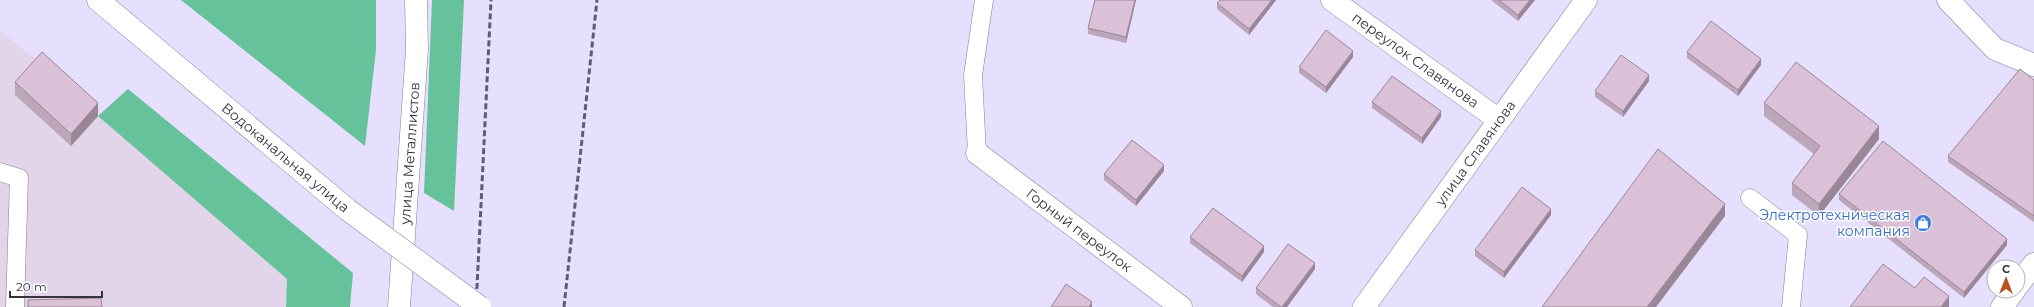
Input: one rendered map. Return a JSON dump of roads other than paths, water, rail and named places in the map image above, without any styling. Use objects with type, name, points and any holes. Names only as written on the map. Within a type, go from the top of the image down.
[{"type":"street","name":"Водоканальная улица","points":[[98,0],[348,210],[480,307]]},
{"type":"street","name":"улица Металлистов","points":[[399,307],[416,49],[416,0]]},
{"type":"street","name":"переулок Славянова","points":[[1332,0],[1499,120]]},
{"type":"street","name":"улица Славянова","points":[[1364,307],[1586,0]]},
{"type":"street","points":[[1948,0],[1995,48],[2034,65]]},
{"type":"street","name":"Горный переулок","points":[[977,153],[1181,307]]},
{"type":"street","points":[[2026,274],[2034,264]]},
{"type":"lane","points":[[977,153],[973,75],[984,0]]},
{"type":"lane","points":[[0,172],[19,178],[15,307]]},
{"type":"lane","points":[[1750,198],[1798,235],[1791,307]]},
{"type":"railway","points":[[476,307],[491,0]]},
{"type":"railway","points":[[564,307],[597,0]]},
{"type":"place","name":"Электротехническая компания","points":[[1923,223]]}]
